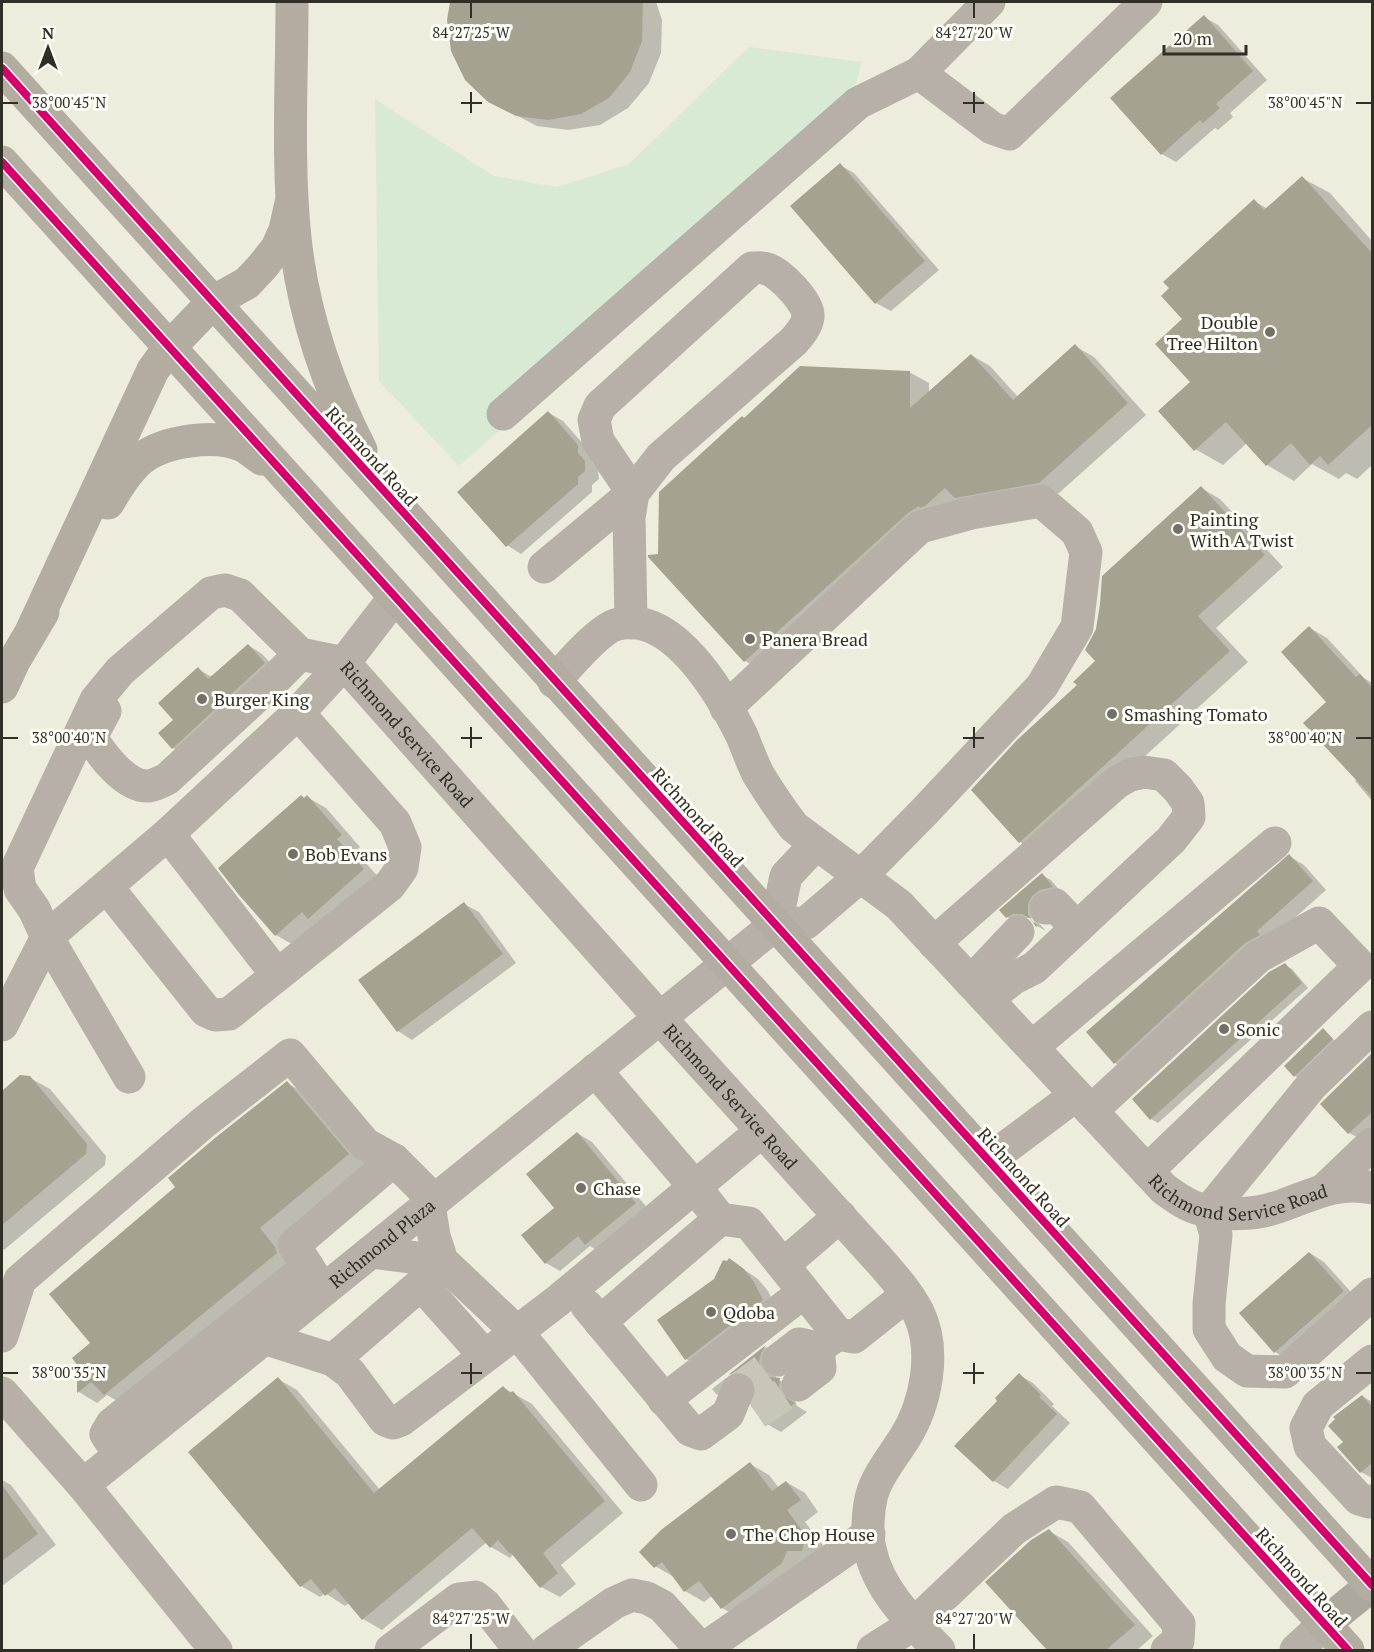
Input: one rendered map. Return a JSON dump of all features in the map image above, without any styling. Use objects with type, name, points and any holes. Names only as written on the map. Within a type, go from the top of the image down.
[{"type":"highway","points":[[292,2],[292,199],[295,240],[303,284],[315,336],[326,370],[351,431],[383,491]]},
{"type":"highway","name":"Richmond Road","points":[[2,68],[554,682],[776,924],[1372,1585]]},
{"type":"highway","name":"Richmond Road","points":[[2,162],[1348,1650]]},
{"type":"highway","points":[[2,687],[31,632],[153,370],[170,348],[213,302],[246,283],[267,261],[277,248],[285,230],[292,199]]},
{"type":"highway","points":[[31,632],[120,483],[139,461],[151,452],[180,443],[208,439],[226,440],[244,446],[300,491]]},
{"type":"main road","points":[[1324,1624],[1372,1585]]},
{"type":"street","points":[[503,414],[858,103],[919,73],[988,2]]},
{"type":"street","points":[[919,73],[992,128],[1009,134],[1146,2]]},
{"type":"street","points":[[544,567],[633,493],[660,458],[794,341],[804,328],[808,315],[804,302],[778,274],[765,268],[752,268],[600,406],[594,420],[598,441],[633,493],[629,518],[631,623],[618,624],[606,629],[554,682]]},
{"type":"street","points":[[726,708],[920,526],[971,513],[1041,501],[1077,532],[1086,552],[1077,627],[1042,686],[925,812],[862,875],[806,923],[776,924],[786,876],[816,844]]},
{"type":"street","points":[[129,1077],[47,937],[34,909],[20,889],[17,868],[96,700],[120,671],[211,593],[225,590],[240,595],[300,654],[344,663]]},
{"type":"street","name":"Richmond Service Road","points":[[394,598],[344,663],[880,1261],[919,1314],[926,1342],[928,1373],[915,1421],[874,1488],[868,1521],[870,1549],[879,1576],[902,1610],[939,1650]]},
{"type":"street","name":"Richmond Service Road","points":[[631,623],[641,623],[657,628],[690,655],[717,691],[741,734],[757,772],[794,827],[862,875],[899,905],[1164,1189],[1182,1202],[1200,1209],[1254,1213],[1324,1190],[1348,1186],[1372,1188]]},
{"type":"street","points":[[141,653],[136,676],[110,704],[91,737],[102,755],[118,771],[136,783],[149,786],[167,778],[300,654]]},
{"type":"street","points":[[2,1025],[47,937],[168,834],[298,713],[344,663]]},
{"type":"street","points":[[107,886],[206,1011],[215,1016],[229,1014],[390,885],[402,868],[405,847],[395,823],[298,713]]},
{"type":"street","points":[[934,943],[1116,783],[1130,775],[1144,772],[1164,775],[1188,803],[1189,817],[1172,840],[1034,968],[979,991]]},
{"type":"street","points":[[168,834],[277,975]]},
{"type":"street","points":[[1032,1047],[1275,843]]},
{"type":"street","points":[[1046,908],[1055,905],[1077,928]]},
{"type":"street","points":[[989,1161],[1084,1103],[1258,957],[1319,923],[1360,966],[1146,1171]]},
{"type":"street","name":"Richmond Plaza","points":[[83,1485],[264,1338],[315,1279],[371,1252],[776,924]]},
{"type":"street","points":[[979,991],[1018,932]]},
{"type":"street","points":[[1372,1027],[1311,1086],[1209,1211],[1216,1235],[1209,1304],[1209,1329],[1227,1357],[1247,1371],[1285,1372],[1372,1294]]},
{"type":"street","points":[[2,1336],[20,1280],[203,1124],[290,1055],[365,1144],[394,1161],[432,1203],[434,1236],[442,1261],[517,1332],[641,1485]]},
{"type":"street","points":[[595,1070],[695,1186],[720,1219],[749,1223],[804,1292],[828,1341]]},
{"type":"street","points":[[264,1338],[333,1360],[350,1373],[385,1420],[393,1424],[517,1332],[762,1131]]},
{"type":"street","points":[[1324,1190],[1372,1144]]},
{"type":"street","points":[[120,1455],[106,1434],[112,1424],[315,1279],[294,1245],[394,1161]]},
{"type":"street","points":[[783,1265],[840,1216]]},
{"type":"street","points":[[600,1322],[720,1219]]},
{"type":"street","points":[[371,1252],[442,1261]]},
{"type":"street","points":[[333,1360],[421,1284],[485,1356]]},
{"type":"street","points":[[572,1288],[690,1430],[701,1434],[743,1405]]},
{"type":"street","points":[[664,1400],[804,1292]]},
{"type":"street","points":[[788,1372],[799,1344],[854,1337],[907,1295]]},
{"type":"street","points":[[1372,1361],[1318,1405],[1306,1428],[1310,1446],[1359,1499],[1372,1501]]},
{"type":"street","points":[[2,1393],[83,1485],[216,1650]]},
{"type":"street","points":[[873,1650],[914,1624],[1014,1529],[1056,1502],[1080,1507],[1179,1624],[1178,1641],[1167,1650]]},
{"type":"street","points":[[547,1650],[614,1603],[632,1594],[647,1598],[662,1606],[702,1650],[869,1534]]},
{"type":"street","points":[[391,1650],[459,1599],[475,1597],[485,1605],[520,1650]]},
{"type":"street","points":[[1296,1650],[1324,1624]]},
{"type":"green space","points":[[749,47],[862,62],[855,88],[725,231],[459,466],[379,381],[375,99],[494,176],[557,187],[629,164]]},
{"type":"building","points":[[450,2],[643,2],[642,41],[630,72],[609,98],[581,114],[548,120],[516,116],[488,102],[465,80],[451,51],[447,20]]},
{"type":"building","points":[[1204,15],[1253,71],[1216,104],[1220,108],[1203,123],[1200,120],[1161,155],[1110,98]]},
{"type":"building","points":[[840,163],[925,261],[875,304],[790,206]]},
{"type":"building","name":"Double Tree Hilton","points":[[1302,176],[1372,253],[1372,425],[1328,465],[1320,456],[1310,465],[1291,443],[1266,466],[1226,422],[1194,451],[1158,411],[1190,382],[1155,344],[1182,319],[1161,296],[1169,288],[1163,282],[1254,199],[1264,210]]},
{"type":"building","points":[[1075,344],[1128,403],[1039,483],[955,498],[945,488],[925,506],[920,508],[919,506],[908,513],[744,662],[648,557],[648,555],[658,554],[659,492],[800,366],[910,371],[910,408],[971,354],[1013,400]]},
{"type":"building","points":[[548,411],[578,445],[578,453],[585,461],[585,471],[578,477],[578,484],[506,547],[457,492]]},
{"type":"building","points":[[1201,486],[1265,555],[1198,616],[1230,651],[1019,843],[971,790],[1017,740],[1077,685],[1073,682],[1095,661],[1085,650],[1096,629],[1102,576]]},
{"type":"building","points":[[1309,626],[1356,677],[1360,674],[1372,688],[1372,797],[1303,723],[1326,702],[1281,652]]},
{"type":"building","name":"Burger King","points":[[248,644],[265,663],[172,749],[158,733],[173,720],[158,703],[198,667],[208,679]]},
{"type":"building","name":"Bob Evans","points":[[301,795],[304,798],[307,795],[342,835],[337,839],[364,869],[308,919],[302,912],[275,936],[218,868]]},
{"type":"building","points":[[1289,854],[1313,881],[1257,931],[1260,935],[1245,943],[1114,1064],[1086,1032]]},
{"type":"building","points":[[1042,873],[1053,887],[1040,890],[1032,896],[1028,904],[1028,914],[1038,925],[1036,927],[1030,918],[1022,914],[1013,914],[1006,918],[999,910]]},
{"type":"building","points":[[464,902],[503,954],[397,1032],[358,980]]},
{"type":"building","points":[[1285,963],[1302,983],[1150,1120],[1132,1099],[1269,972]]},
{"type":"building","points":[[1323,1028],[1333,1039],[1294,1077],[1284,1066]]},
{"type":"building","points":[[1372,1053],[1372,1112],[1348,1134],[1320,1104]]},
{"type":"building","points":[[20,1075],[30,1076],[87,1144],[86,1154],[2,1225],[2,1091]]},
{"type":"building","points":[[287,1081],[349,1154],[260,1228],[277,1253],[104,1395],[91,1382],[77,1393],[77,1365],[72,1358],[90,1343],[49,1294],[175,1187],[168,1178]]},
{"type":"building","name":"Chase","points":[[577,1132],[636,1203],[585,1245],[578,1236],[545,1264],[521,1235],[554,1208],[526,1174]]},
{"type":"building","points":[[1309,1252],[1344,1291],[1274,1353],[1239,1313]]},
{"type":"building","name":"Qdoba","points":[[729,1258],[744,1269],[763,1300],[685,1360],[657,1320],[714,1279],[723,1260],[727,1261]]},
{"type":"building","points":[[766,1345],[759,1362],[763,1371],[770,1377],[780,1378],[779,1387],[783,1396],[795,1403],[766,1425],[751,1406],[757,1388],[752,1378],[736,1371],[728,1375]]},
{"type":"building","points":[[1019,1373],[1057,1414],[993,1482],[954,1446],[997,1401],[995,1398]]},
{"type":"building","points":[[278,1377],[374,1493],[503,1386],[510,1393],[513,1391],[605,1501],[543,1553],[558,1573],[540,1588],[498,1540],[490,1548],[472,1528],[362,1620],[335,1588],[325,1596],[311,1579],[300,1587],[188,1452]]},
{"type":"building","points":[[1362,1395],[1372,1407],[1372,1463],[1360,1473],[1337,1447],[1343,1442],[1328,1426],[1335,1419],[1333,1417]]},
{"type":"building","name":"The Chop House","points":[[750,1462],[772,1491],[786,1481],[801,1500],[787,1510],[806,1536],[802,1551],[787,1551],[782,1563],[721,1609],[699,1581],[684,1592],[662,1562],[654,1568],[639,1552],[661,1530]]},
{"type":"building","points":[[2,1485],[38,1534],[2,1561]]},
{"type":"building","points":[[1049,1529],[1135,1625],[1106,1650],[1047,1650],[985,1582],[1031,1540]]},
{"type":"tunnel","points":[[738,1390],[778,1360]]},
{"type":"tunnel","points":[[756,1413],[798,1385]]},
{"type":"cycle path","points":[[2,68],[1372,1585]]},
{"type":"cycle path","points":[[2,162],[1348,1650]]},
{"type":"place","name":"Double Tree Hilton","points":[[1270,332]]},
{"type":"place","name":"Painting With A Twist","points":[[1178,529]]},
{"type":"place","name":"Panera Bread","points":[[750,639]]},
{"type":"place","name":"Burger King","points":[[202,699]]},
{"type":"place","name":"Smashing Tomato","points":[[1112,714]]},
{"type":"place","name":"Bob Evans","points":[[293,854]]},
{"type":"place","name":"Sonic","points":[[1224,1029]]},
{"type":"place","name":"Chase","points":[[581,1188]]},
{"type":"place","name":"Qdoba","points":[[711,1312]]},
{"type":"place","name":"The Chop House","points":[[731,1534]]}]
